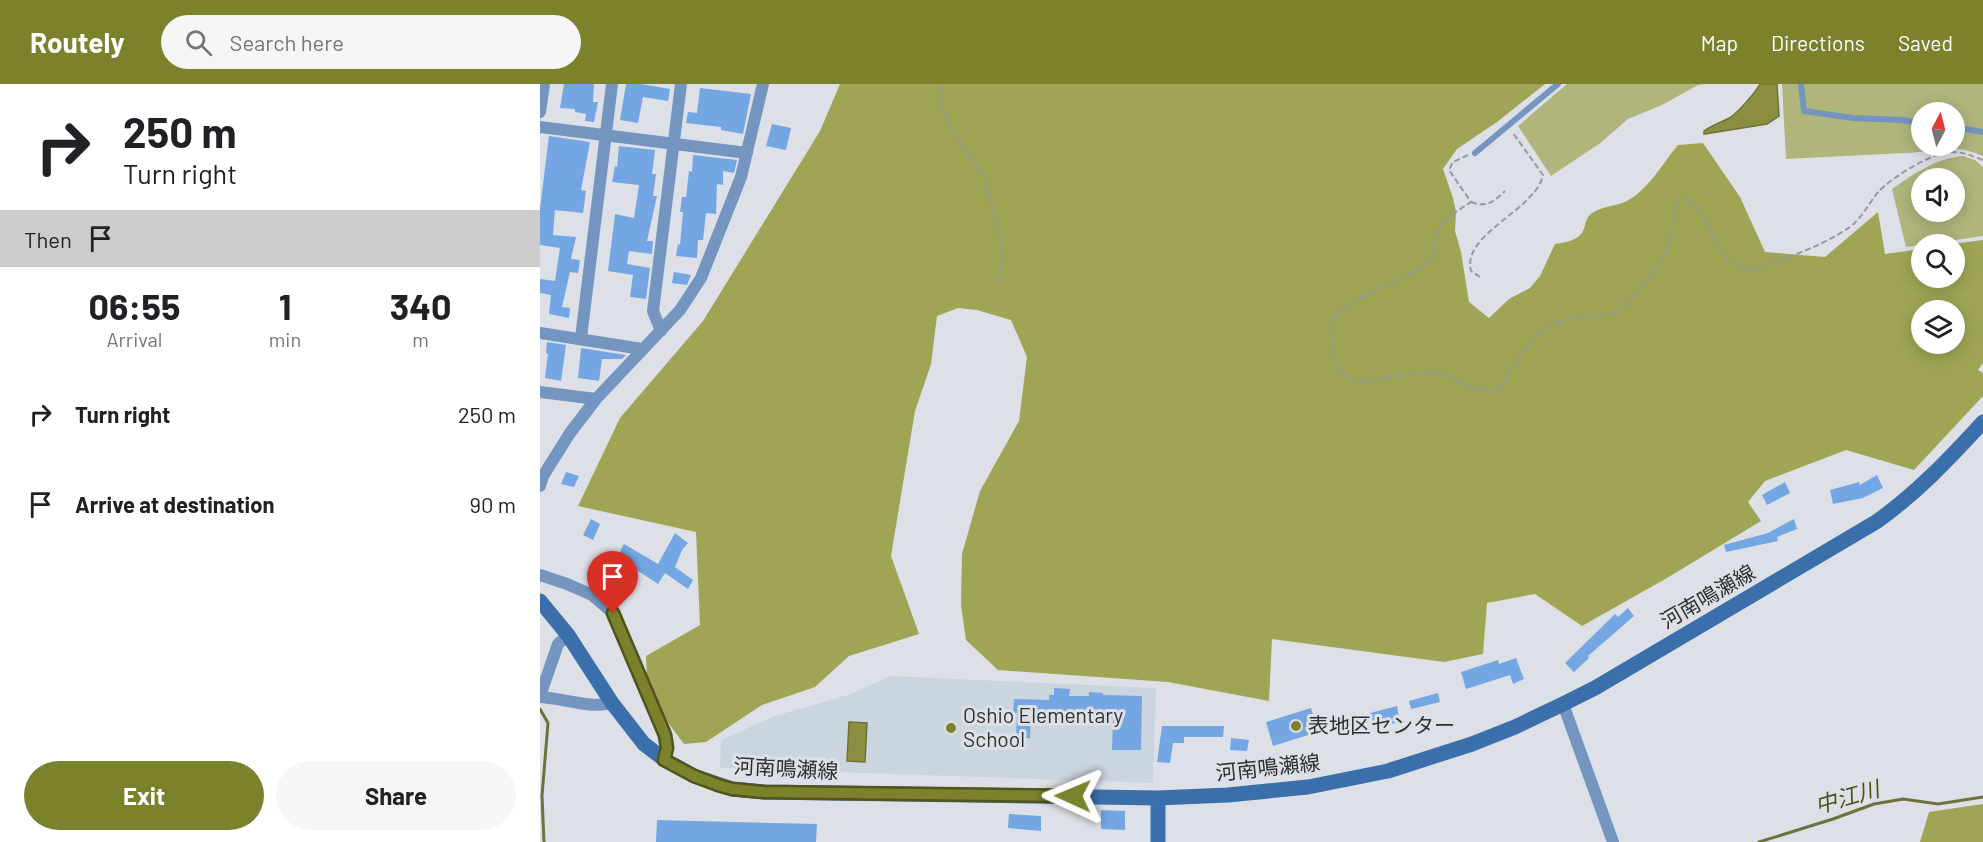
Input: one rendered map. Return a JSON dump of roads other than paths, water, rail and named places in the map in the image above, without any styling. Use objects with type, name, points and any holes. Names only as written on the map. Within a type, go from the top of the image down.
[{"type":"main road","name":"河南鳴瀬線","points":[[540,602],[568,635],[612,703],[644,744],[664,760],[694,776],[732,789],[764,792],[1158,798],[1228,795],[1308,787],[1367,776],[1472,744],[1515,727],[1595,687],[1898,507],[1947,461],[1983,422]]},
{"type":"main road","points":[[1158,798],[1158,842]]},
{"type":"street","points":[[540,112],[544,84]]},
{"type":"street","points":[[581,338],[612,84]]},
{"type":"street","points":[[661,331],[653,311],[681,84]]},
{"type":"street","points":[[540,486],[543,476],[570,434],[596,399],[680,310],[701,278],[741,177],[763,84]]},
{"type":"street","points":[[540,127],[747,153]]},
{"type":"street","points":[[540,333],[642,349]]},
{"type":"street","points":[[540,392],[596,399]]},
{"type":"street","points":[[540,575],[592,595],[613,613],[665,735],[667,748],[664,760]]},
{"type":"street","points":[[568,635],[558,645],[540,696],[599,706],[612,703]]},
{"type":"street","points":[[1563,704],[1613,842]]},
{"type":"lane","points":[[1475,153],[1558,84]]},
{"type":"lane","points":[[1801,84],[1804,111],[1853,118],[1911,122]]},
{"type":"lane","points":[[1965,129],[1983,132]]},
{"type":"waterway","points":[[540,709],[548,723],[542,796],[544,842]]},
{"type":"waterway","name":"中江川","points":[[1759,842],[1874,804],[1903,799],[1938,804],[1983,797]]},
{"type":"place","name":"表地区センター","points":[[1296,726]]},
{"type":"place","name":"Oshio Elementary School","points":[[951,728]]}]
